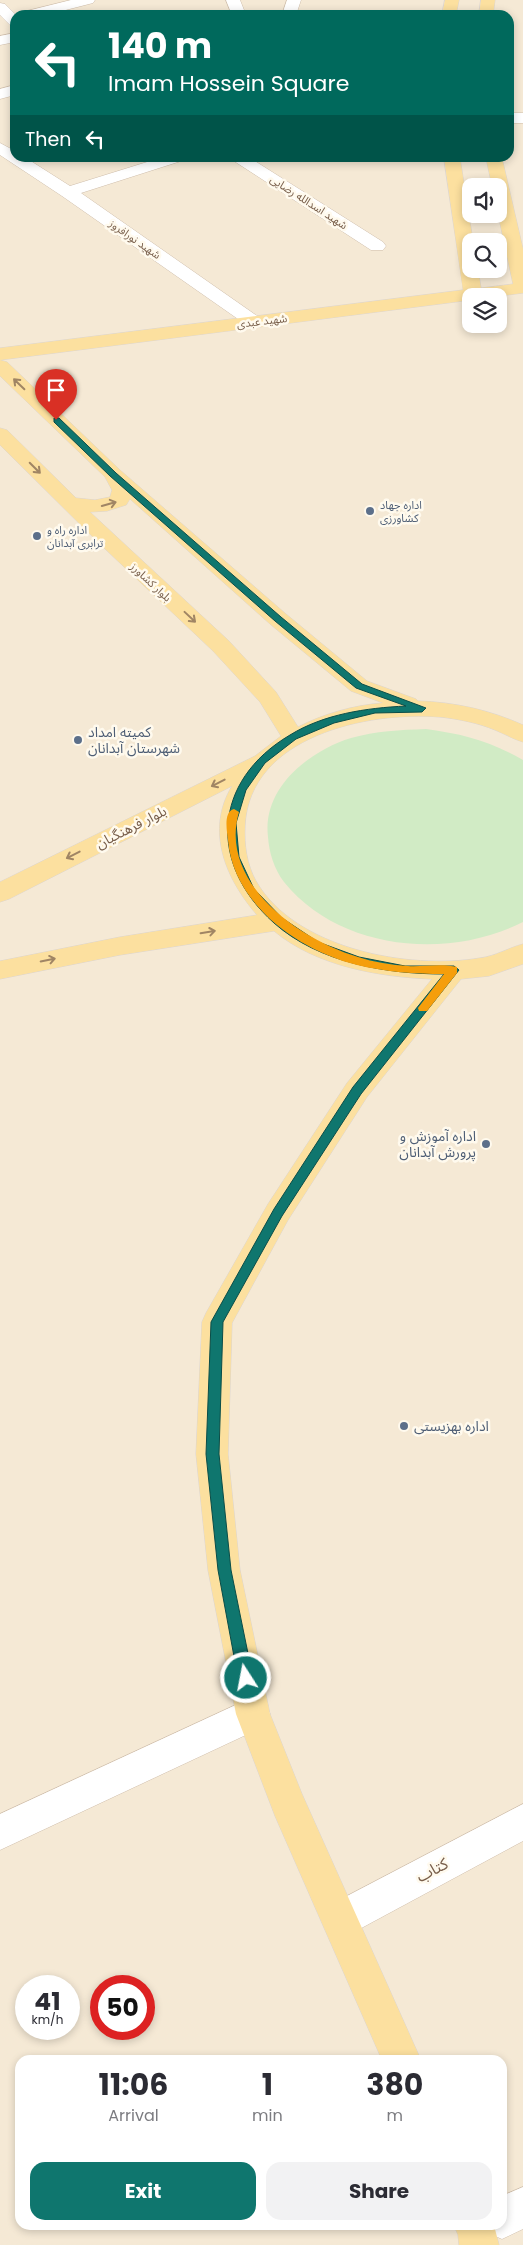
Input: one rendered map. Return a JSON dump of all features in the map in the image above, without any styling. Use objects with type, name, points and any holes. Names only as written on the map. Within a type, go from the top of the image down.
[{"type":"main road","points":[[453,162],[472,288]]},
{"type":"main road","points":[[495,162],[523,288]]},
{"type":"main road","name":"شهید عبدی","points":[[507,290],[523,288]]},
{"type":"main road","name":"شهید عبدی","points":[[0,354],[462,295]]},
{"type":"main road","points":[[0,366],[113,474],[278,619],[359,686],[422,708]]},
{"type":"main road","name":"بلوار کشاورز","points":[[0,434],[110,543],[221,646],[268,697],[293,737]]},
{"type":"main road","points":[[70,503],[88,507],[105,506],[119,501],[122,490],[113,474]]},
{"type":"main road","points":[[110,543],[108,527],[122,517],[140,515],[165,520]]},
{"type":"main road","points":[[523,734],[512,728],[468,714],[422,708],[375,710],[332,720],[293,737],[262,761],[241,790],[231,823],[234,857],[250,891],[278,921],[314,944],[357,961],[405,970],[454,970],[484,967],[523,953]]},
{"type":"main road","name":"بلوار فرهنگیان","points":[[0,893],[262,761]]},
{"type":"main road","points":[[0,970],[120,946],[278,921]]},
{"type":"main road","points":[[400,2055],[288,1803],[253,1714],[224,1570],[212,1454],[217,1322],[278,1212],[357,1090],[454,970]]},
{"type":"street","points":[[41,10],[60,3],[88,0]]},
{"type":"street","points":[[0,7],[10,16]]},
{"type":"street","name":"شهید نورافروز","points":[[22,162],[68,192],[254,322]]},
{"type":"street","points":[[68,192],[162,162]]},
{"type":"street","name":"شهید اسدالله رضایی","points":[[246,162],[377,246]]},
{"type":"street","points":[[0,1832],[253,1714]]},
{"type":"street","name":"کتاب","points":[[341,1919],[523,1822]]},
{"type":"street","points":[[507,2217],[523,2207]]},
{"type":"shaded area","points":[[0,0],[523,0],[523,2245],[0,2245]]},
{"type":"green space","points":[[426,729],[476,739],[523,760],[523,922],[493,934],[462,941],[429,944],[396,942],[364,935],[334,923],[307,905],[284,882],[277,872],[270,849],[268,819],[273,803],[291,774],[319,752],[351,738],[379,732]]},
{"type":"slow traffic","points":[[234,812],[231,823],[234,857],[250,891],[278,921],[314,944],[357,961],[405,970],[454,970],[423,1008]]},
{"type":"place","name":"اداره جهاد کشاورزی","points":[[370,511]]},
{"type":"place","name":"اداره راه و ترابری آبدانان","points":[[37,536]]},
{"type":"place","name":"کمیته امداد شهرستان آبدانان","points":[[78,740]]},
{"type":"place","name":"اداره آموزش و پرورش آبدانان","points":[[486,1144]]},
{"type":"place","name":"اداره بهزیستی","points":[[404,1426]]},
{"type":"route","points":[[56,420],[113,474],[278,619],[359,686],[422,708],[375,710],[332,720],[293,737],[262,761],[241,790],[231,823],[234,857],[250,891],[278,921],[314,944],[357,961],[405,970],[454,970],[357,1090],[278,1212],[217,1322],[212,1454],[224,1570],[246,1678]]}]
